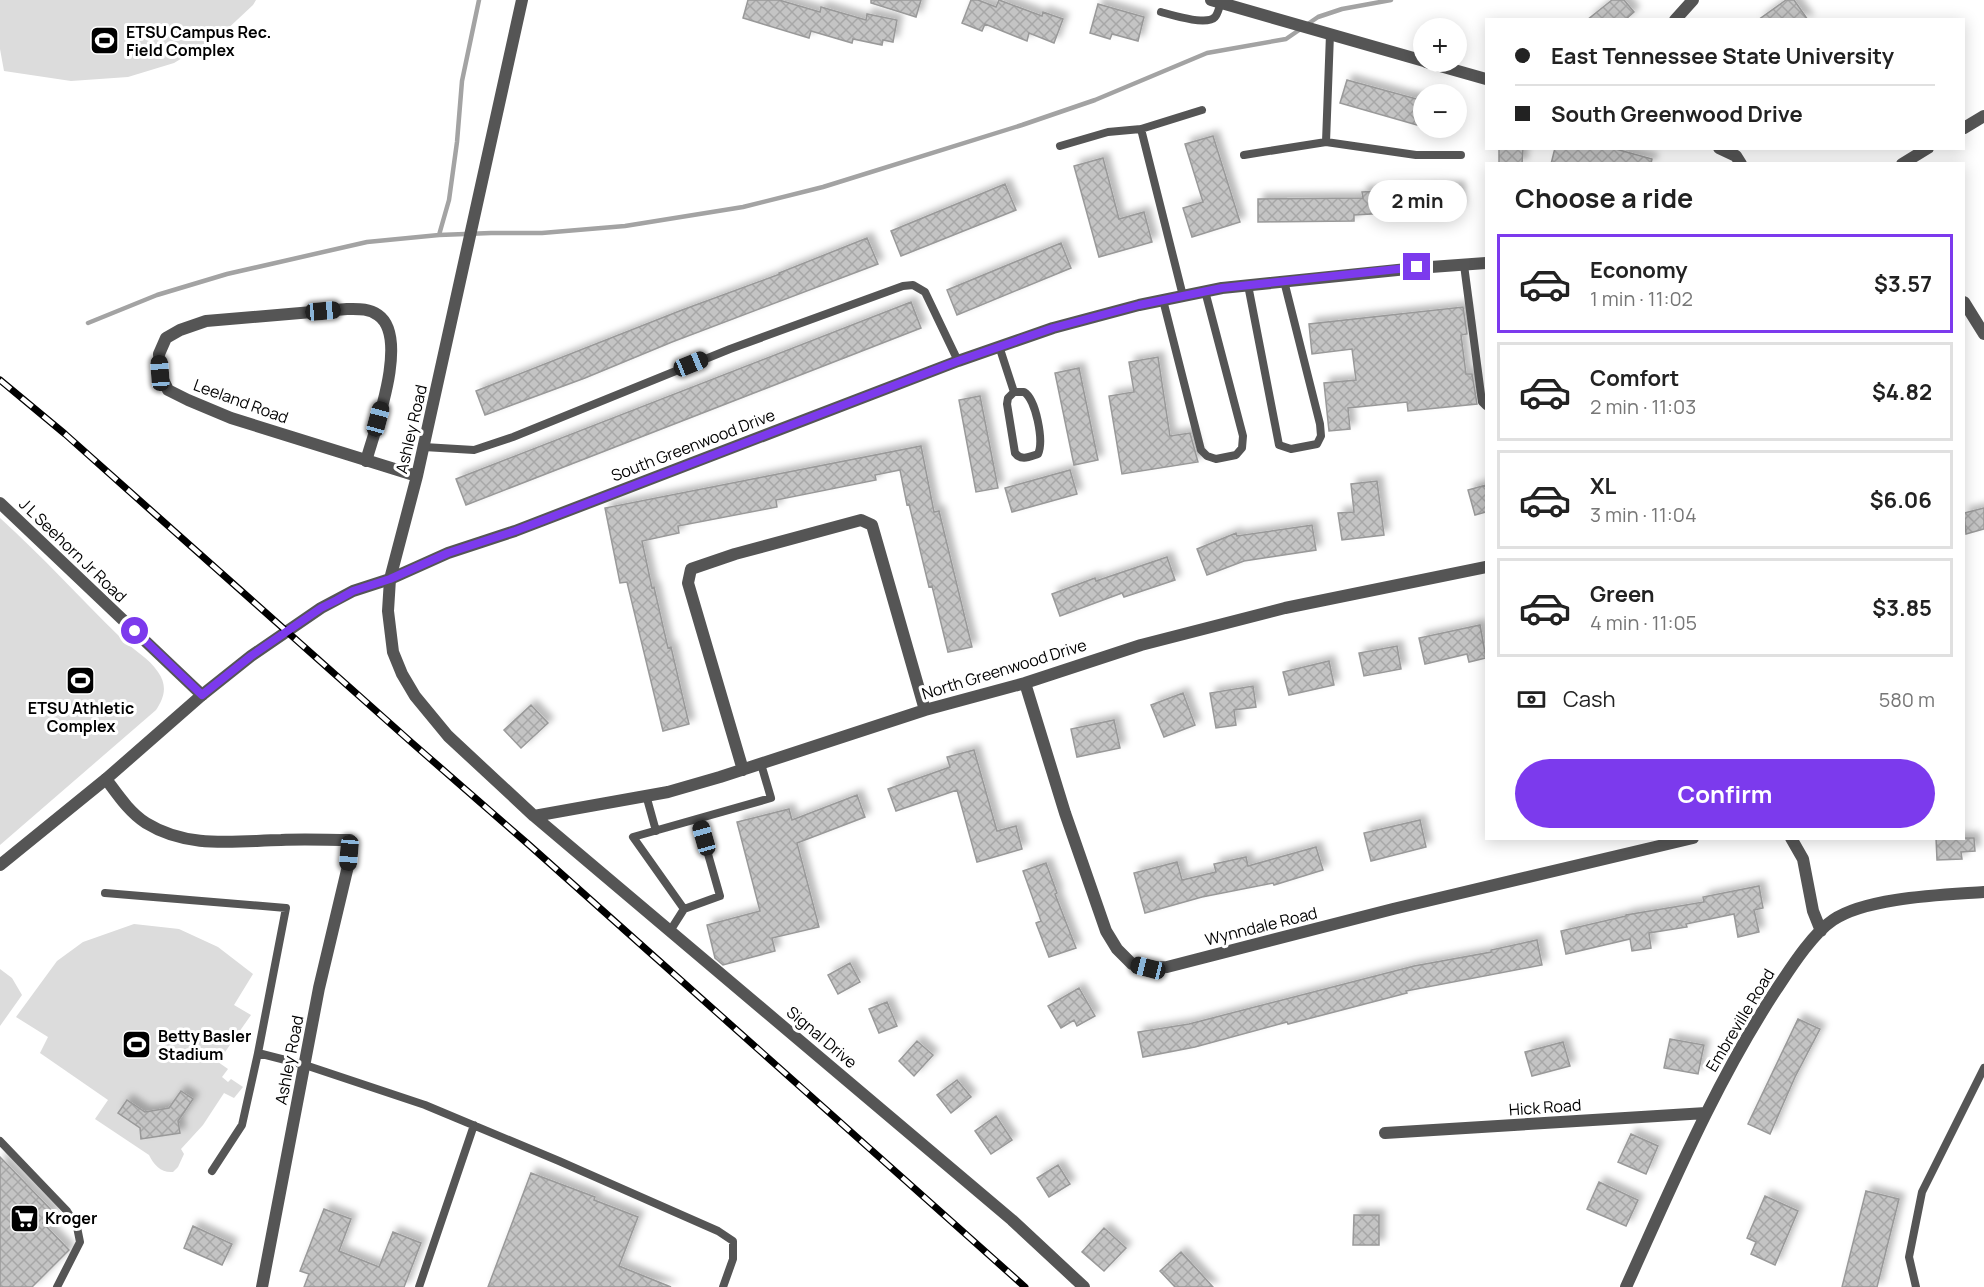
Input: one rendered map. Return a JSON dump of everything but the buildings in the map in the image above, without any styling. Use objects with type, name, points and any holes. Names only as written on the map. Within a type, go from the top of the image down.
[{"type":"street","name":"Ashley Road","points":[[522,0],[424,447],[390,579],[388,611],[393,652],[415,696],[448,736],[534,816]]},
{"type":"street","points":[[1245,11],[1254,0]]},
{"type":"street","points":[[1677,18],[1693,0]]},
{"type":"street","points":[[1216,2],[1413,58]]},
{"type":"street","points":[[1462,72],[1485,79]]},
{"type":"street","points":[[1965,127],[1984,116]]},
{"type":"street","points":[[1723,150],[1736,156],[1740,162]]},
{"type":"street","points":[[1905,162],[1926,150]]},
{"type":"street","name":"South Greenwood Drive","points":[[0,865],[251,656],[321,608],[353,591],[390,579],[448,553],[515,531],[958,361],[1053,328],[1205,291],[1417,267],[1485,264]]},
{"type":"street","points":[[1965,304],[1984,334]]},
{"type":"street","name":"Leeland Road","points":[[366,461],[393,355],[389,330],[380,316],[366,309],[347,309],[206,321],[180,330],[166,338],[159,354],[160,373],[168,390],[231,417],[366,461],[417,476]]},
{"type":"street","name":"J L Seehorn Jr Road","points":[[0,503],[202,695]]},
{"type":"street","points":[[743,770],[688,583],[691,569],[735,554],[861,520],[872,525],[925,710]]},
{"type":"street","name":"North Greenwood Drive","points":[[534,816],[668,792],[743,770],[925,710],[1025,683],[1140,645],[1263,614],[1485,567]]},
{"type":"street","name":"Wynndale Road","points":[[1025,683],[1065,813],[1106,931],[1117,949],[1132,964],[1148,968],[1167,967],[1405,906],[1686,840]]},
{"type":"street","name":"Ashley Road","points":[[106,779],[125,806],[144,822],[186,840],[209,842],[350,840],[348,866],[320,988],[261,1287]]},
{"type":"street","name":"Signal Drive","points":[[534,816],[1012,1220],[1084,1287]]},
{"type":"street","points":[[1792,840],[1803,859],[1813,911],[1821,930]]},
{"type":"street","name":"Embreville Road","points":[[1626,1287],[1706,1113],[1748,1033],[1790,968],[1821,930],[1834,919],[1865,907],[1920,896],[1984,892]]},
{"type":"street","name":"Hick Road","points":[[1385,1133],[1706,1113]]},
{"type":"lane","points":[[1161,12],[1194,20],[1210,20],[1215,17],[1216,2]]},
{"type":"lane","points":[[1326,142],[1330,34]]},
{"type":"lane","points":[[1060,147],[1108,132],[1140,129],[1202,110]]},
{"type":"lane","points":[[1140,129],[1183,296]]},
{"type":"lane","points":[[1244,155],[1326,142],[1416,155],[1461,155]]},
{"type":"lane","points":[[1464,265],[1482,402],[1485,405]]},
{"type":"lane","points":[[1248,285],[1279,445],[1291,449],[1317,444],[1322,436],[1284,281]]},
{"type":"lane","points":[[424,447],[474,450],[730,349],[903,286],[913,285],[925,292],[958,361]]},
{"type":"lane","points":[[1163,300],[1201,450],[1216,459],[1236,455],[1242,448],[1243,436],[1205,291]]},
{"type":"lane","points":[[999,346],[1014,392]]},
{"type":"lane","points":[[1014,392],[1024,392],[1031,398],[1041,438],[1038,454],[1028,458],[1021,458],[1015,453],[1007,404],[1008,398],[1014,392]]},
{"type":"lane","points":[[684,909],[633,837],[771,798],[761,764]]},
{"type":"lane","points":[[646,795],[656,831]]},
{"type":"lane","points":[[670,931],[684,909],[720,896],[698,819]]},
{"type":"lane","points":[[105,892],[286,908],[242,1125],[212,1171]]},
{"type":"lane","points":[[258,1053],[305,1065],[425,1105],[718,1231],[733,1241],[733,1259],[723,1287]]},
{"type":"lane","points":[[1916,1287],[1909,1257],[1922,1192],[1984,1068]]},
{"type":"lane","points":[[419,1287],[474,1125]]},
{"type":"lane","points":[[0,1141],[67,1211],[77,1227],[80,1242],[57,1287]]},
{"type":"shaded area","name":"ETSU Campus Rec. Field Complex","points":[[0,0],[256,0],[222,34],[174,63],[128,77],[71,81],[4,71],[0,49]]},
{"type":"shaded area","name":"ETSU Athletic Complex","points":[[0,518],[121,638],[150,662],[161,677],[164,687],[163,696],[156,710],[0,845]]},
{"type":"shaded area","name":"Betty Basler Stadium","points":[[134,924],[179,929],[218,947],[253,974],[234,1005],[251,1015],[218,1062],[228,1069],[222,1077],[228,1082],[231,1079],[243,1087],[234,1098],[224,1093],[203,1125],[181,1149],[184,1154],[173,1172],[158,1168],[149,1155],[95,1119],[108,1100],[40,1053],[48,1037],[16,1017],[57,961],[83,942]]},
{"type":"shaded area","points":[[0,969],[12,978],[22,995],[0,1026]]},
{"type":"waterway","points":[[439,235],[449,200],[462,81],[479,0]]},
{"type":"waterway","points":[[88,323],[157,295],[227,274],[367,242],[439,235],[542,233],[625,226],[743,207],[823,187],[1022,125],[1095,100],[1207,53],[1286,39],[1318,17],[1342,9],[1391,0]]},
{"type":"railway","points":[[0,380],[65,434],[1025,1287]]},
{"type":"place","name":"ETSU Campus Rec. Field Complex","points":[[105,41]]},
{"type":"place","name":"ETSU Athletic Complex","points":[[81,680]]},
{"type":"place","name":"Betty Basler Stadium","points":[[137,1045]]},
{"type":"place","name":"Kroger","points":[[24,1218]]},
{"type":"route","points":[[135,631],[202,695],[251,656],[321,608],[353,591],[390,579],[448,553],[515,531],[958,361],[1053,328],[1151,302],[1222,288],[1417,267]]}]
